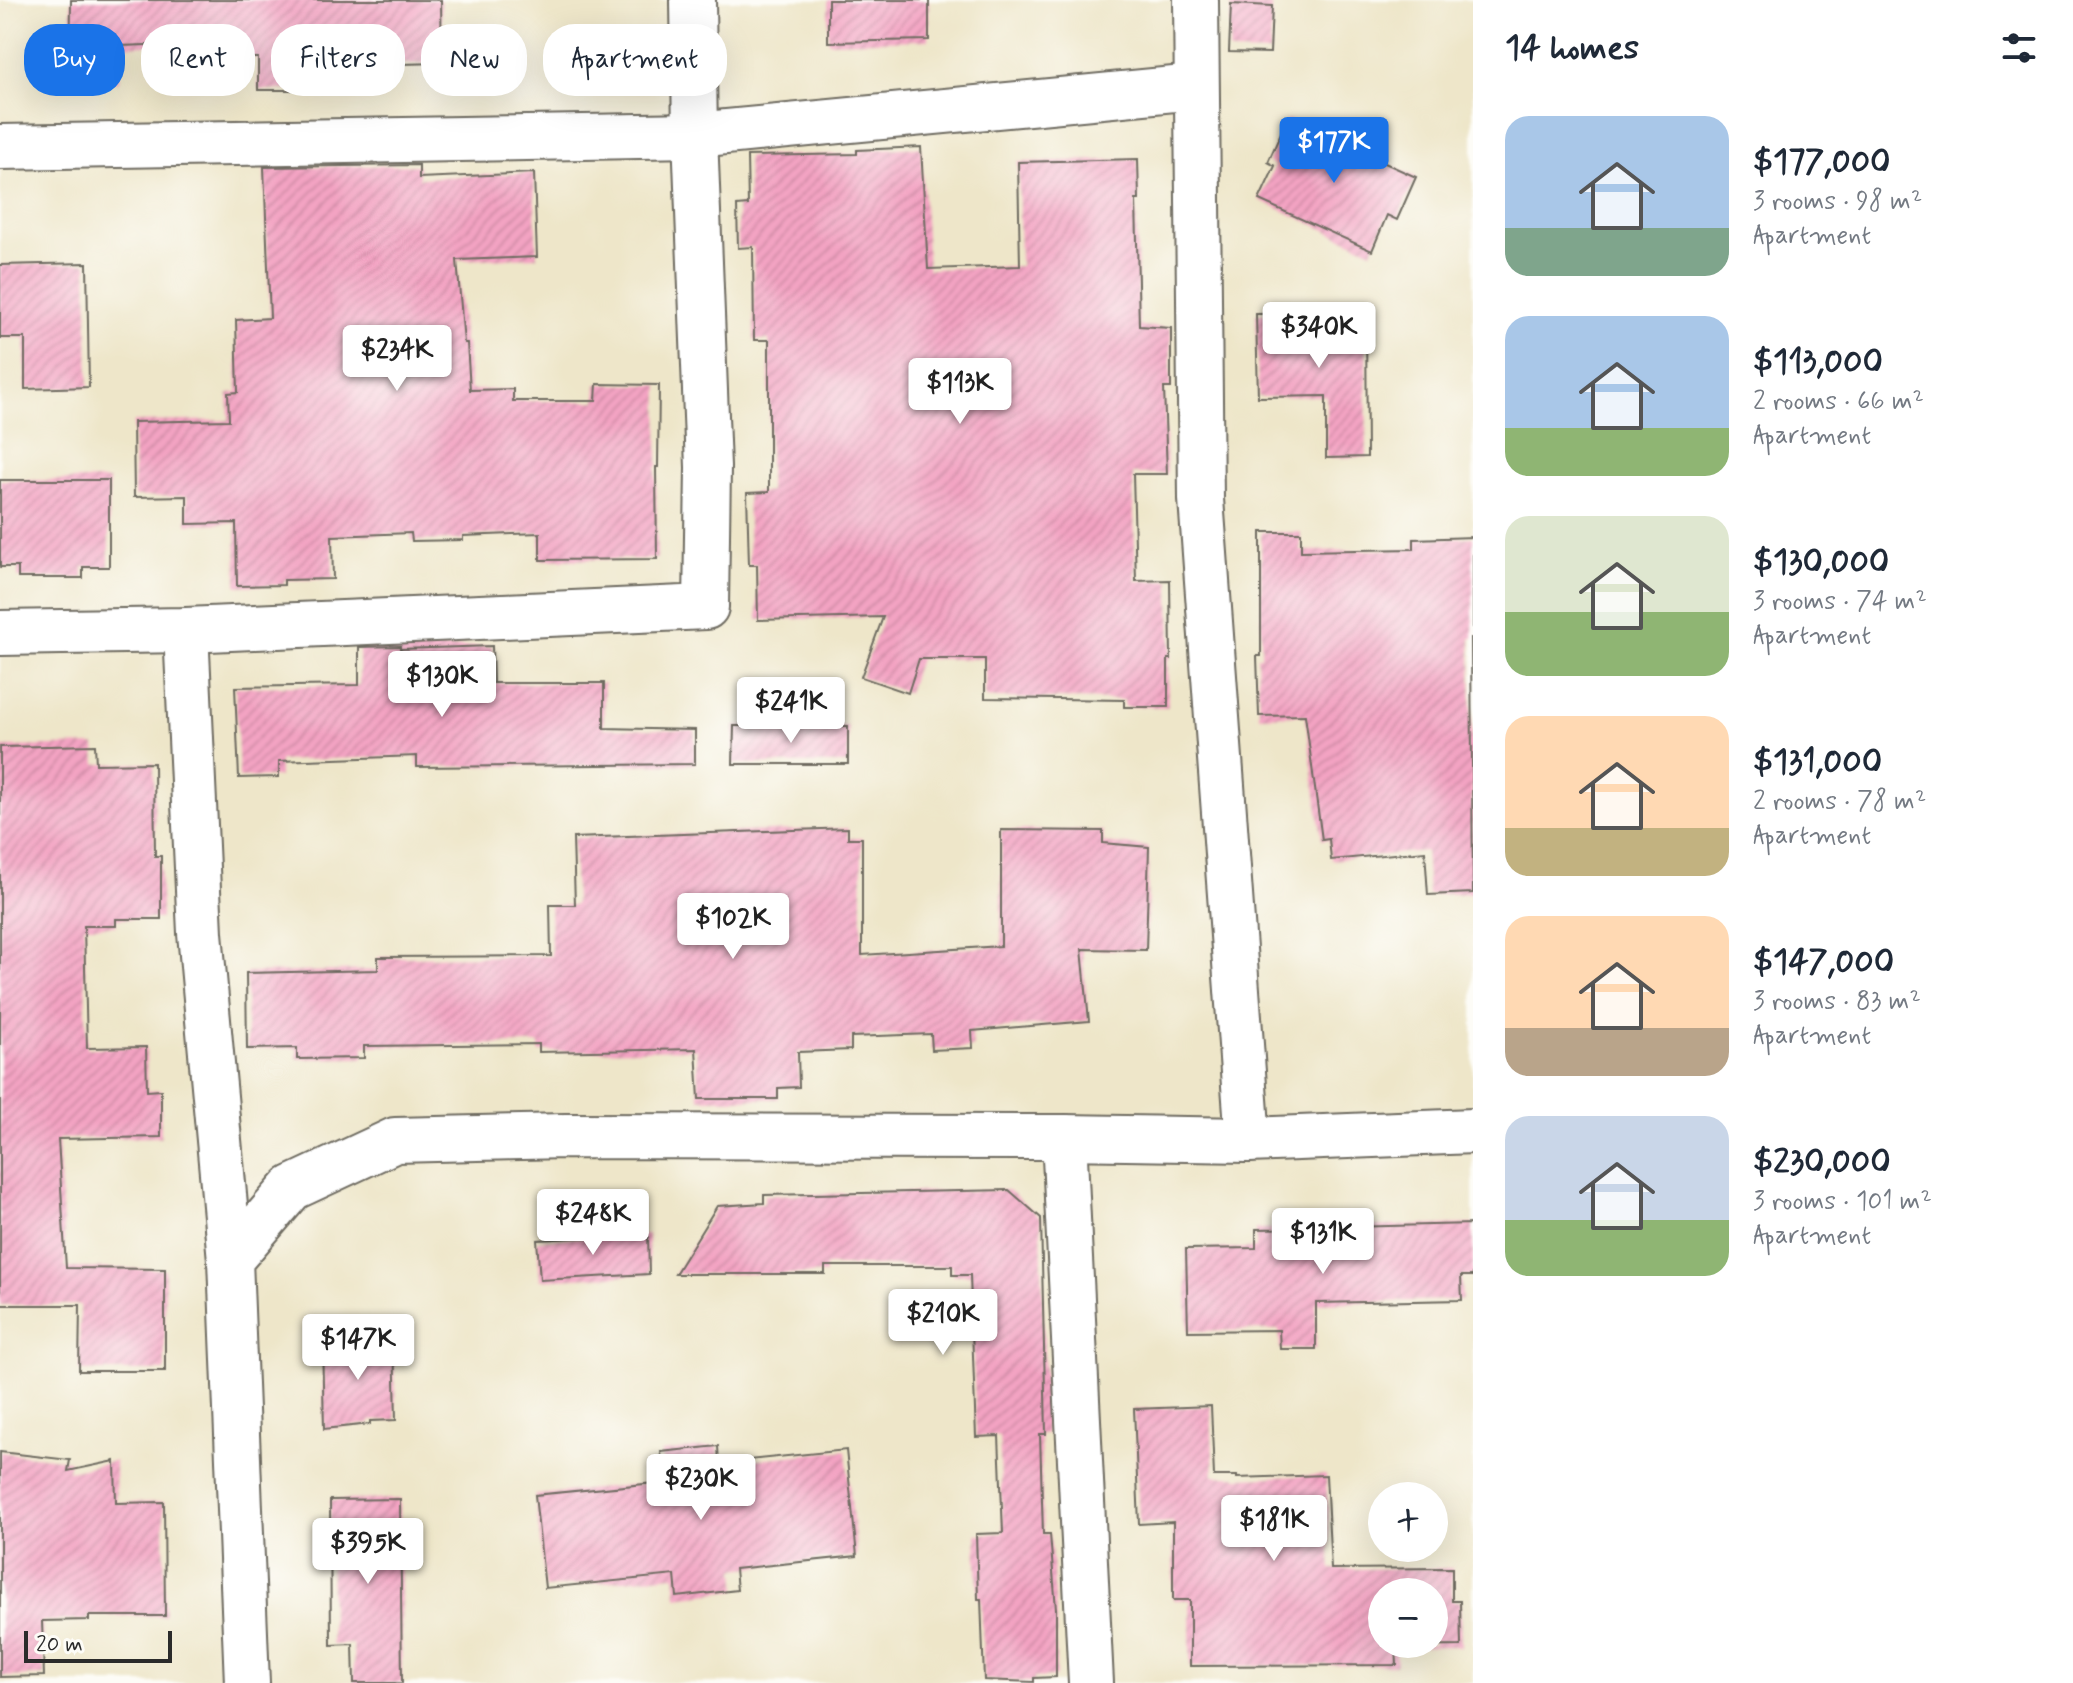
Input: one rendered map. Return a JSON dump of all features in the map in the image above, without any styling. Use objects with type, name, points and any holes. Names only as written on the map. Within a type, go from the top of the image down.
[{"type":"street","points":[[0,633],[186,630],[706,607],[708,467],[693,0]]},
{"type":"street","points":[[1196,0],[1201,499],[1248,1140]]},
{"type":"street","points":[[0,147],[695,135],[1195,87]]},
{"type":"street","points":[[186,630],[200,933],[230,1260],[247,1683]]},
{"type":"street","points":[[230,1260],[292,1188],[395,1140],[566,1136],[1248,1140],[1473,1131]]},
{"type":"street","points":[[1064,1137],[1091,1683]]},
{"type":"building","points":[[71,0],[441,0],[441,24],[421,24],[421,63],[405,64],[405,24],[271,24],[271,90],[258,90],[255,24],[141,24],[141,45],[125,46],[125,24],[71,24]]},
{"type":"building","points":[[828,0],[929,0],[929,40],[828,42]]},
{"type":"building","points":[[1231,4],[1272,6],[1270,53],[1229,52]]},
{"type":"building","points":[[1287,119],[1416,177],[1397,220],[1387,215],[1372,251],[1259,200],[1275,166],[1268,162]]},
{"type":"building","points":[[921,147],[928,269],[1020,266],[1018,162],[1138,159],[1139,326],[1171,328],[1171,388],[1164,388],[1167,474],[1133,474],[1136,581],[1170,580],[1168,707],[1124,707],[1124,700],[985,698],[985,659],[919,659],[908,693],[861,677],[883,617],[758,620],[757,565],[749,565],[747,493],[769,492],[769,340],[754,340],[753,247],[738,248],[737,206],[748,205],[747,156],[857,154],[857,150]]},
{"type":"building","points":[[419,165],[419,178],[534,173],[537,257],[457,260],[470,390],[513,389],[513,401],[596,401],[597,384],[659,385],[657,559],[540,560],[540,533],[412,541],[411,533],[332,536],[333,579],[284,580],[284,585],[237,586],[236,523],[187,524],[187,496],[134,497],[133,422],[229,420],[228,393],[238,392],[236,320],[270,318],[264,167]]},
{"type":"building","points":[[87,263],[89,387],[25,389],[25,338],[0,338],[0,265]]},
{"type":"building","points":[[1366,313],[1367,457],[1326,458],[1326,396],[1258,397],[1256,314]]},
{"type":"building","points":[[0,480],[109,480],[109,567],[83,567],[83,578],[18,578],[18,567],[0,567]]},
{"type":"building","points":[[1261,532],[1301,532],[1301,551],[1414,549],[1414,539],[1473,537],[1473,893],[1428,895],[1425,851],[1331,860],[1329,839],[1322,840],[1305,715],[1259,716],[1257,656],[1261,656]]},
{"type":"building","points":[[400,646],[400,649],[492,646],[493,683],[604,683],[604,728],[695,730],[695,764],[417,767],[417,756],[279,761],[279,777],[239,778],[235,687],[359,685],[359,647]]},
{"type":"building","points":[[734,726],[848,726],[848,764],[733,764]]},
{"type":"building","points":[[95,745],[96,764],[154,763],[155,856],[161,856],[161,919],[116,919],[116,926],[84,926],[87,1048],[146,1047],[147,1091],[161,1090],[161,1137],[58,1139],[66,1268],[165,1269],[165,1371],[79,1371],[80,1305],[0,1305],[0,747]]},
{"type":"building","points":[[848,828],[848,838],[862,838],[862,955],[1001,946],[1001,830],[1103,831],[1103,843],[1149,847],[1146,950],[1082,949],[1089,1021],[972,1031],[973,1048],[932,1050],[931,1034],[851,1037],[851,1050],[798,1052],[799,1087],[778,1088],[778,1099],[699,1099],[696,1049],[539,1052],[539,1044],[364,1046],[364,1058],[297,1059],[297,1048],[247,1049],[246,973],[378,970],[378,957],[551,956],[550,905],[575,905],[573,838]]},
{"type":"building","points":[[1009,1190],[1041,1218],[1046,1434],[1040,1434],[1043,1534],[1050,1534],[1056,1609],[1056,1677],[1034,1678],[1034,1682],[984,1680],[976,1534],[1003,1533],[999,1436],[976,1437],[970,1275],[952,1275],[952,1266],[825,1266],[825,1274],[675,1274],[717,1206],[764,1203],[764,1195]]},
{"type":"building","points":[[1473,1224],[1473,1276],[1461,1276],[1462,1300],[1316,1303],[1316,1349],[1280,1349],[1279,1330],[1188,1331],[1186,1249],[1256,1248],[1256,1229]]},
{"type":"building","points":[[648,1234],[649,1274],[540,1280],[537,1240]]},
{"type":"building","points":[[394,1338],[396,1420],[324,1429],[322,1340]]},
{"type":"building","points":[[1211,1406],[1214,1476],[1326,1475],[1331,1569],[1452,1568],[1452,1601],[1460,1601],[1461,1646],[1448,1646],[1448,1578],[1368,1578],[1368,1658],[1397,1658],[1397,1665],[1190,1666],[1190,1600],[1173,1600],[1173,1522],[1139,1524],[1134,1409]]},
{"type":"building","points":[[718,1446],[719,1463],[846,1450],[857,1556],[735,1569],[737,1590],[677,1597],[675,1575],[545,1588],[535,1495],[664,1482],[661,1452]]},
{"type":"building","points":[[0,1452],[70,1460],[68,1471],[115,1461],[116,1503],[164,1502],[165,1616],[89,1616],[89,1620],[42,1621],[44,1676],[0,1677]]},
{"type":"building","points":[[400,1499],[402,1683],[354,1683],[353,1644],[331,1645],[330,1500]]}]
